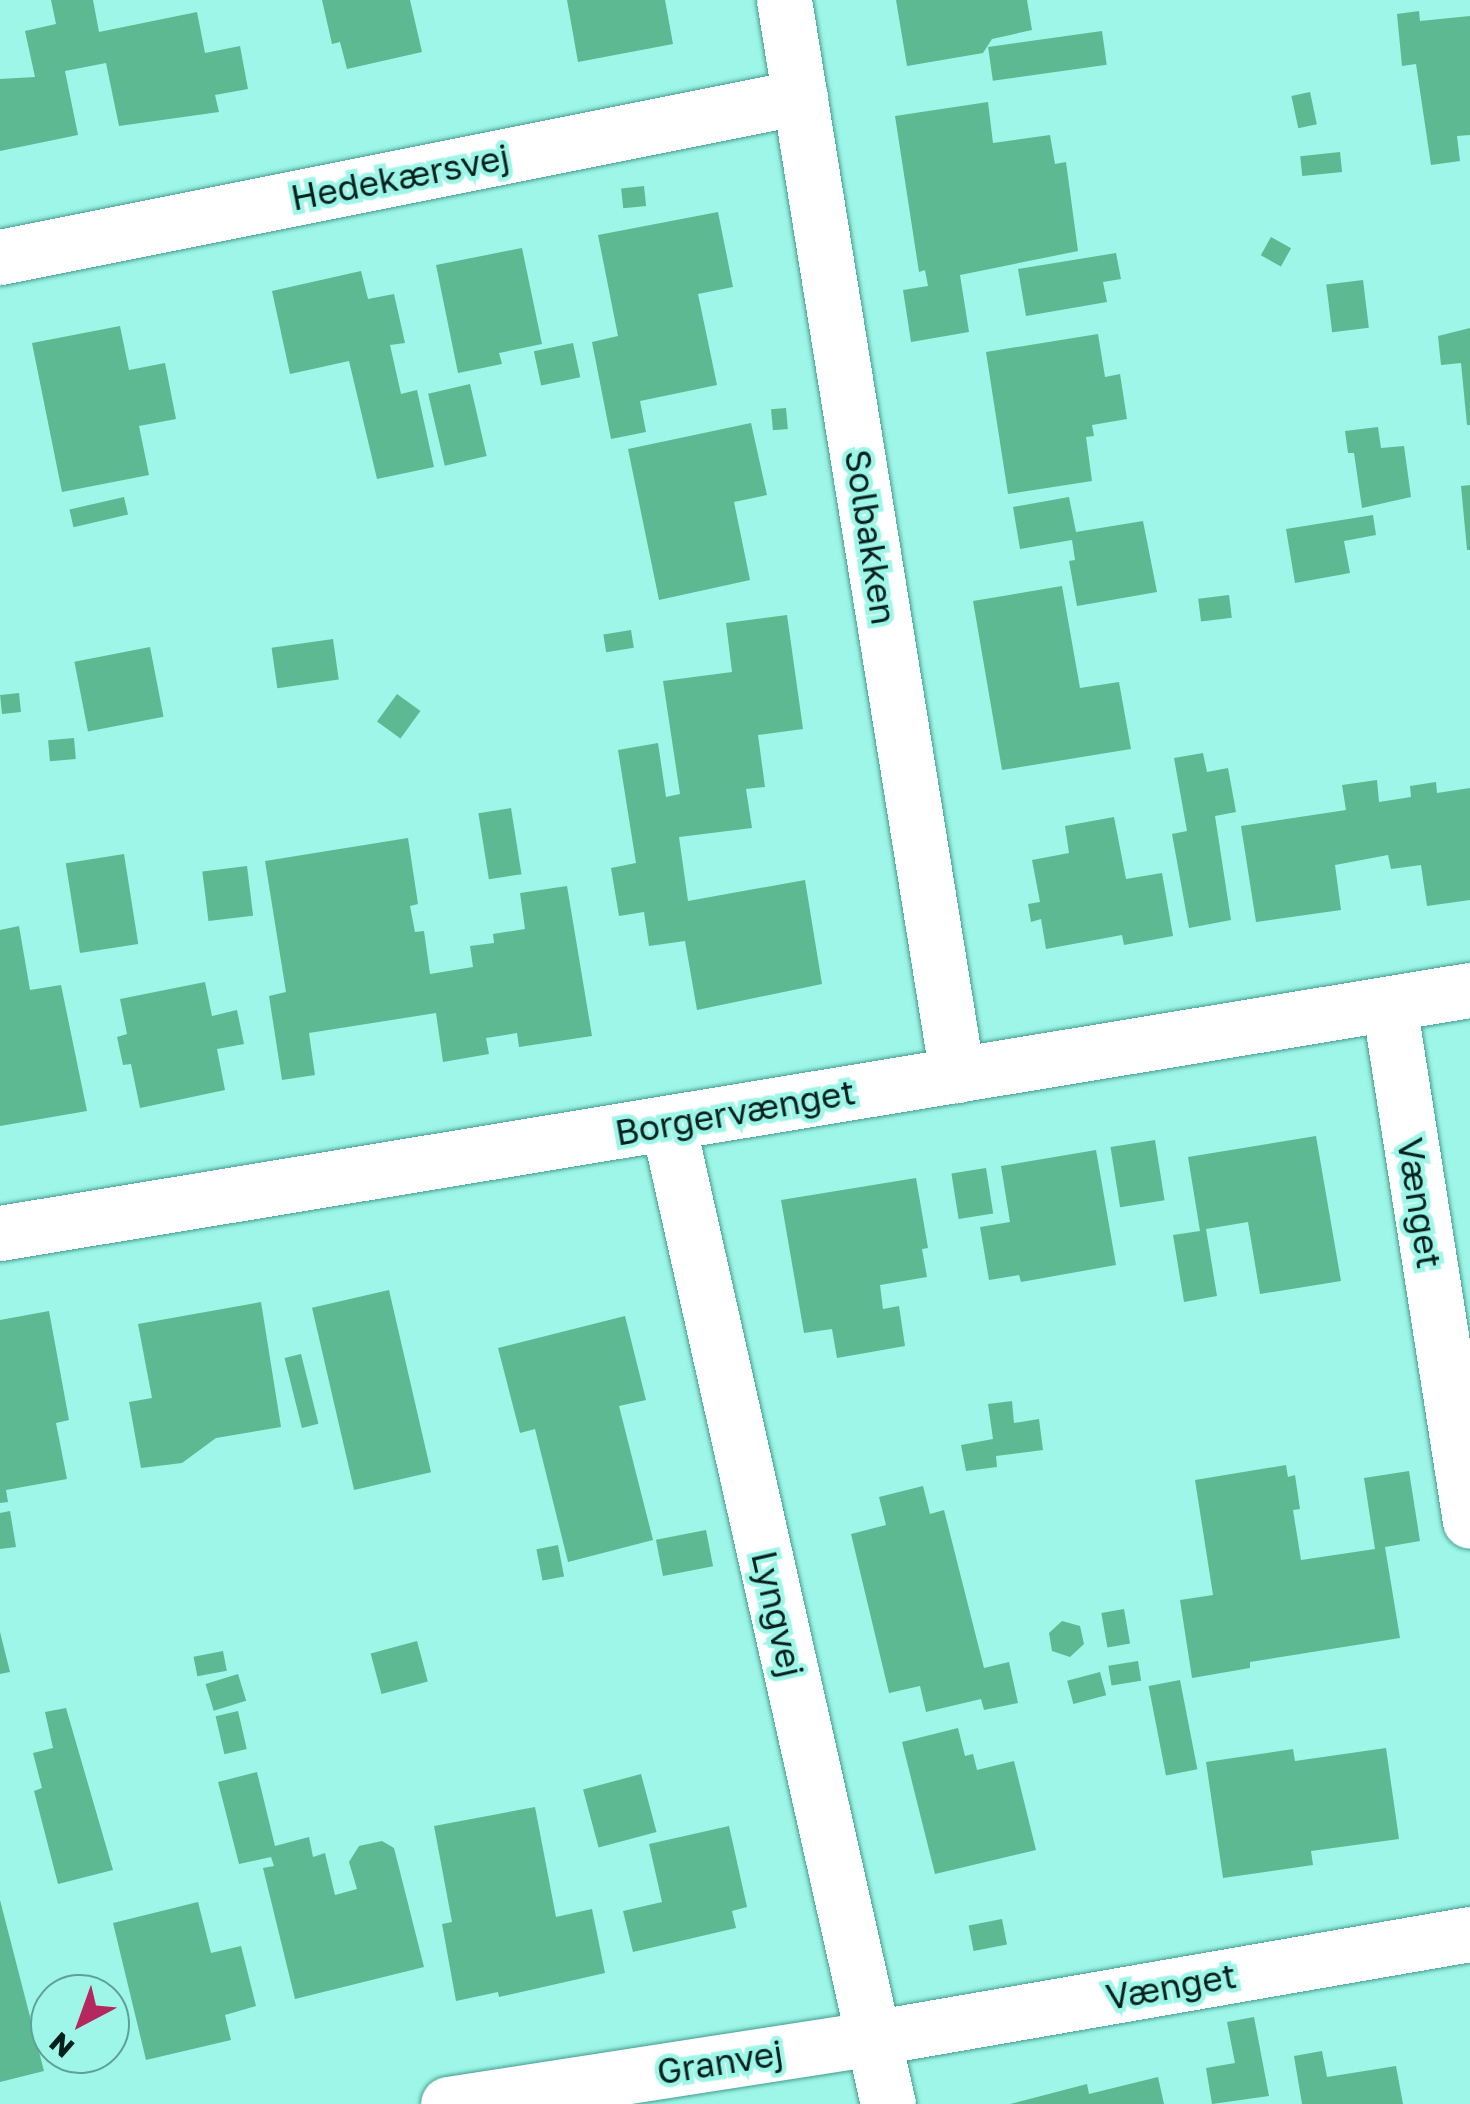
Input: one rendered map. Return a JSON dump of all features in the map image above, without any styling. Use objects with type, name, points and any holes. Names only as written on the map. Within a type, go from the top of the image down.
[{"type":"street","name":"Solbakken","points":[[784,0],[958,1074]]},
{"type":"street","name":"Hedekærsvej","points":[[0,257],[800,97]]},
{"type":"street","name":"Borgervænget","points":[[0,1232],[1470,990]]},
{"type":"street","name":"Vænget","points":[[1389,1004],[1470,1521]]},
{"type":"street","name":"Lyngvej","points":[[668,1124],[888,2104]]},
{"type":"street","name":"Vænget","points":[[872,2038],[1470,1934]]},
{"type":"street","name":"Granvej","points":[[448,2104],[872,2038]]},
{"type":"building","points":[[51,0],[93,0],[99,32],[197,12],[205,53],[240,46],[248,89],[215,95],[219,112],[119,126],[106,63],[65,71],[78,135],[0,151],[0,79],[35,77],[25,31],[56,24]]},
{"type":"building","points":[[322,0],[410,0],[422,52],[347,69],[340,42],[332,44]]},
{"type":"building","points":[[567,0],[665,0],[673,44],[578,62]]},
{"type":"building","points":[[896,0],[1027,0],[1032,30],[992,39],[983,53],[907,66]]},
{"type":"building","points":[[1419,11],[1420,21],[1470,16],[1470,135],[1457,136],[1460,161],[1431,165],[1416,64],[1402,66],[1397,14]]},
{"type":"building","points":[[1102,31],[1107,65],[993,81],[988,47]]},
{"type":"building","points":[[1310,92],[1317,124],[1298,128],[1291,96]]},
{"type":"building","points":[[988,102],[993,143],[1050,135],[1055,164],[1066,162],[1078,251],[960,275],[969,332],[911,342],[903,290],[928,286],[925,270],[919,272],[895,116]]},
{"type":"building","points":[[1340,152],[1342,172],[1302,176],[1300,156]]},
{"type":"building","points":[[644,186],[646,206],[623,208],[621,188]]},
{"type":"building","points":[[718,212],[733,287],[698,294],[717,385],[640,401],[646,432],[611,439],[592,342],[618,336],[598,235]]},
{"type":"building","points":[[1271,237],[1291,248],[1281,267],[1261,255]]},
{"type":"building","points":[[522,248],[542,344],[499,353],[502,364],[458,373],[436,265]]},
{"type":"building","points":[[1116,253],[1121,279],[1103,282],[1107,302],[1026,316],[1018,269]]},
{"type":"building","points":[[361,271],[368,299],[394,294],[405,343],[390,345],[401,394],[417,390],[434,467],[377,479],[349,361],[290,374],[272,291]]},
{"type":"building","points":[[1363,280],[1369,328],[1332,332],[1326,285]]},
{"type":"building","points":[[120,326],[129,370],[165,363],[176,419],[139,426],[149,475],[62,492],[32,343]]},
{"type":"building","points":[[1470,328],[1467,425],[1461,363],[1441,365],[1438,336]]},
{"type":"building","points":[[1098,334],[1105,377],[1120,374],[1127,419],[1092,425],[1094,436],[1086,437],[1092,481],[1008,494],[986,352]]},
{"type":"building","points":[[573,343],[580,377],[541,386],[534,351]]},
{"type":"building","points":[[470,384],[487,456],[445,466],[428,394]]},
{"type":"building","points":[[786,408],[788,429],[773,430],[771,409]]},
{"type":"building","points":[[751,423],[767,495],[734,502],[750,580],[659,600],[628,449]]},
{"type":"building","points":[[1378,427],[1381,448],[1404,446],[1411,497],[1362,508],[1354,453],[1348,453],[1345,431]]},
{"type":"building","points":[[1470,485],[1470,550],[1467,550],[1461,486]]},
{"type":"building","points":[[124,497],[128,515],[73,527],[69,510]]},
{"type":"building","points":[[1069,497],[1076,532],[1143,521],[1157,592],[1077,606],[1069,561],[1075,560],[1072,540],[1020,549],[1013,507]]},
{"type":"building","points":[[1373,515],[1376,535],[1344,541],[1350,573],[1295,583],[1286,529]]},
{"type":"building","points":[[1062,586],[1080,688],[1119,682],[1131,749],[1002,770],[973,601]]},
{"type":"building","points":[[1229,595],[1232,618],[1201,622],[1198,599]]},
{"type":"building","points":[[787,615],[803,729],[758,735],[765,787],[746,789],[752,828],[679,837],[688,901],[805,880],[822,984],[697,1010],[685,941],[649,946],[644,912],[619,916],[611,868],[636,863],[618,750],[658,743],[666,797],[680,794],[663,681],[732,672],[726,623]]},
{"type":"building","points":[[631,630],[634,648],[606,652],[603,634]]},
{"type":"building","points":[[333,639],[339,680],[277,688],[272,648]]},
{"type":"building","points":[[150,647],[164,717],[88,731],[74,662]]},
{"type":"building","points":[[19,693],[21,712],[2,714],[0,695]]},
{"type":"building","points":[[397,694],[420,711],[400,739],[377,722]]},
{"type":"building","points":[[74,738],[76,759],[50,761],[48,740]]},
{"type":"building","points":[[1203,753],[1207,772],[1228,768],[1236,812],[1215,816],[1231,920],[1189,928],[1172,834],[1187,831],[1174,758]]},
{"type":"building","points":[[1377,780],[1379,802],[1411,797],[1410,786],[1436,782],[1437,793],[1470,788],[1470,900],[1427,906],[1421,865],[1391,869],[1388,855],[1335,865],[1341,910],[1256,922],[1241,826],[1346,810],[1342,785]]},
{"type":"building","points":[[511,808],[521,874],[489,879],[478,813]]},
{"type":"building","points":[[1114,817],[1126,879],[1162,873],[1173,936],[1124,945],[1122,935],[1046,949],[1041,919],[1031,922],[1028,904],[1040,902],[1032,860],[1069,853],[1065,826]]},
{"type":"building","points":[[408,838],[418,904],[410,906],[415,932],[424,931],[430,974],[473,967],[470,946],[494,943],[493,934],[525,929],[520,893],[567,886],[592,1036],[519,1047],[517,1033],[486,1038],[489,1054],[443,1062],[436,1013],[309,1033],[315,1075],[282,1080],[269,996],[286,992],[265,861]]},
{"type":"building","points":[[124,854],[138,944],[80,953],[66,863]]},
{"type":"building","points":[[247,866],[253,916],[208,921],[202,871]]},
{"type":"building","points":[[19,926],[30,990],[61,985],[87,1111],[0,1126],[0,930]]},
{"type":"building","points":[[205,982],[212,1016],[237,1010],[244,1044],[217,1049],[225,1090],[140,1108],[131,1064],[123,1065],[117,1037],[127,1034],[120,999]]},
{"type":"building","points":[[1316,1136],[1341,1281],[1260,1294],[1248,1222],[1206,1229],[1217,1296],[1184,1302],[1173,1235],[1200,1231],[1188,1157]]},
{"type":"building","points":[[1155,1140],[1165,1200],[1120,1207],[1111,1147]]},
{"type":"building","points":[[1096,1150],[1116,1265],[1021,1282],[1019,1275],[989,1280],[980,1227],[1010,1222],[1001,1166]]},
{"type":"building","points":[[986,1168],[993,1213],[959,1219],[951,1173]]},
{"type":"building","points":[[916,1178],[928,1248],[922,1249],[927,1277],[880,1285],[883,1309],[899,1306],[905,1346],[837,1358],[832,1329],[804,1333],[781,1200]]},
{"type":"building","points":[[389,1290],[431,1472],[354,1490],[312,1308]]},
{"type":"building","points":[[261,1302],[281,1427],[216,1438],[182,1463],[141,1468],[129,1402],[152,1398],[138,1324]]},
{"type":"building","points":[[49,1311],[69,1420],[56,1423],[67,1479],[6,1490],[8,1502],[0,1503],[0,1320]]},
{"type":"building","points":[[625,1316],[646,1400],[619,1406],[653,1540],[568,1562],[535,1429],[520,1433],[498,1348]]},
{"type":"building","points":[[301,1354],[318,1424],[302,1428],[285,1358]]},
{"type":"building","points":[[1012,1401],[1014,1423],[1039,1419],[1043,1450],[996,1456],[997,1467],[966,1471],[961,1445],[993,1439],[988,1404]]},
{"type":"building","points":[[1286,1465],[1288,1477],[1295,1475],[1300,1509],[1293,1510],[1301,1560],[1375,1549],[1364,1478],[1409,1471],[1420,1541],[1385,1547],[1400,1638],[1250,1662],[1250,1668],[1192,1678],[1180,1600],[1213,1595],[1195,1480]]},
{"type":"building","points":[[923,1486],[930,1514],[944,1510],[984,1668],[1009,1662],[1018,1703],[984,1710],[981,1699],[926,1712],[920,1686],[889,1693],[851,1534],[886,1525],[879,1497]]},
{"type":"building","points":[[10,1511],[16,1547],[0,1549],[0,1513]]},
{"type":"building","points":[[706,1530],[713,1566],[663,1576],[656,1540]]},
{"type":"building","points":[[558,1545],[564,1576],[543,1581],[536,1549]]},
{"type":"building","points":[[1124,1609],[1130,1643],[1107,1647],[1101,1613]]},
{"type":"building","points":[[1062,1621],[1080,1626],[1084,1644],[1070,1657],[1052,1651],[1049,1633]]},
{"type":"building","points":[[0,1632],[10,1672],[0,1674]]},
{"type":"building","points":[[417,1641],[428,1682],[382,1694],[371,1653]]},
{"type":"building","points":[[223,1651],[227,1671],[197,1676],[194,1657]]},
{"type":"building","points":[[1138,1661],[1141,1681],[1111,1685],[1108,1666]]},
{"type":"building","points":[[1100,1672],[1106,1695],[1073,1704],[1067,1681]]},
{"type":"building","points":[[238,1674],[246,1701],[214,1711],[205,1684]]},
{"type":"building","points":[[1180,1680],[1197,1769],[1166,1775],[1149,1686]]},
{"type":"building","points":[[66,1708],[113,1870],[58,1884],[34,1791],[42,1788],[33,1753],[53,1748],[45,1712]]},
{"type":"building","points":[[238,1711],[247,1749],[224,1754],[216,1716]]},
{"type":"building","points":[[958,1728],[965,1756],[973,1754],[977,1770],[1014,1761],[1036,1850],[935,1874],[902,1742]]},
{"type":"building","points":[[1386,1748],[1399,1839],[1311,1851],[1313,1865],[1223,1878],[1206,1762],[1293,1749],[1295,1761]]},
{"type":"building","points":[[257,1772],[275,1846],[309,1837],[313,1857],[325,1853],[335,1895],[357,1889],[349,1862],[359,1846],[382,1841],[394,1848],[424,1967],[295,1999],[263,1868],[274,1866],[271,1857],[239,1864],[218,1782]]},
{"type":"building","points":[[641,1774],[657,1832],[599,1847],[583,1790]]},
{"type":"building","points":[[535,1807],[556,1917],[592,1909],[605,1973],[499,1997],[498,1992],[456,2001],[442,1924],[452,1922],[434,1826]]},
{"type":"building","points":[[729,1826],[747,1907],[732,1911],[736,1928],[633,1952],[623,1911],[662,1902],[649,1844]]},
{"type":"building","points":[[0,1900],[30,2017],[32,2074],[0,2082]]},
{"type":"building","points":[[198,1902],[211,1953],[241,1946],[256,2006],[225,2015],[231,2040],[146,2060],[130,1994],[130,1974],[125,1974],[113,1923]]},
{"type":"building","points":[[1002,1919],[1007,1945],[974,1951],[969,1925]]},
{"type":"building","points":[[1254,2017],[1269,2096],[1212,2104],[1206,2068],[1235,2063],[1227,2022]]},
{"type":"building","points":[[1322,2051],[1327,2077],[1396,2066],[1403,2104],[1302,2104],[1294,2056]]},
{"type":"building","points":[[1158,2077],[1164,2104],[1010,2104],[1087,2084],[1089,2094]]}]
